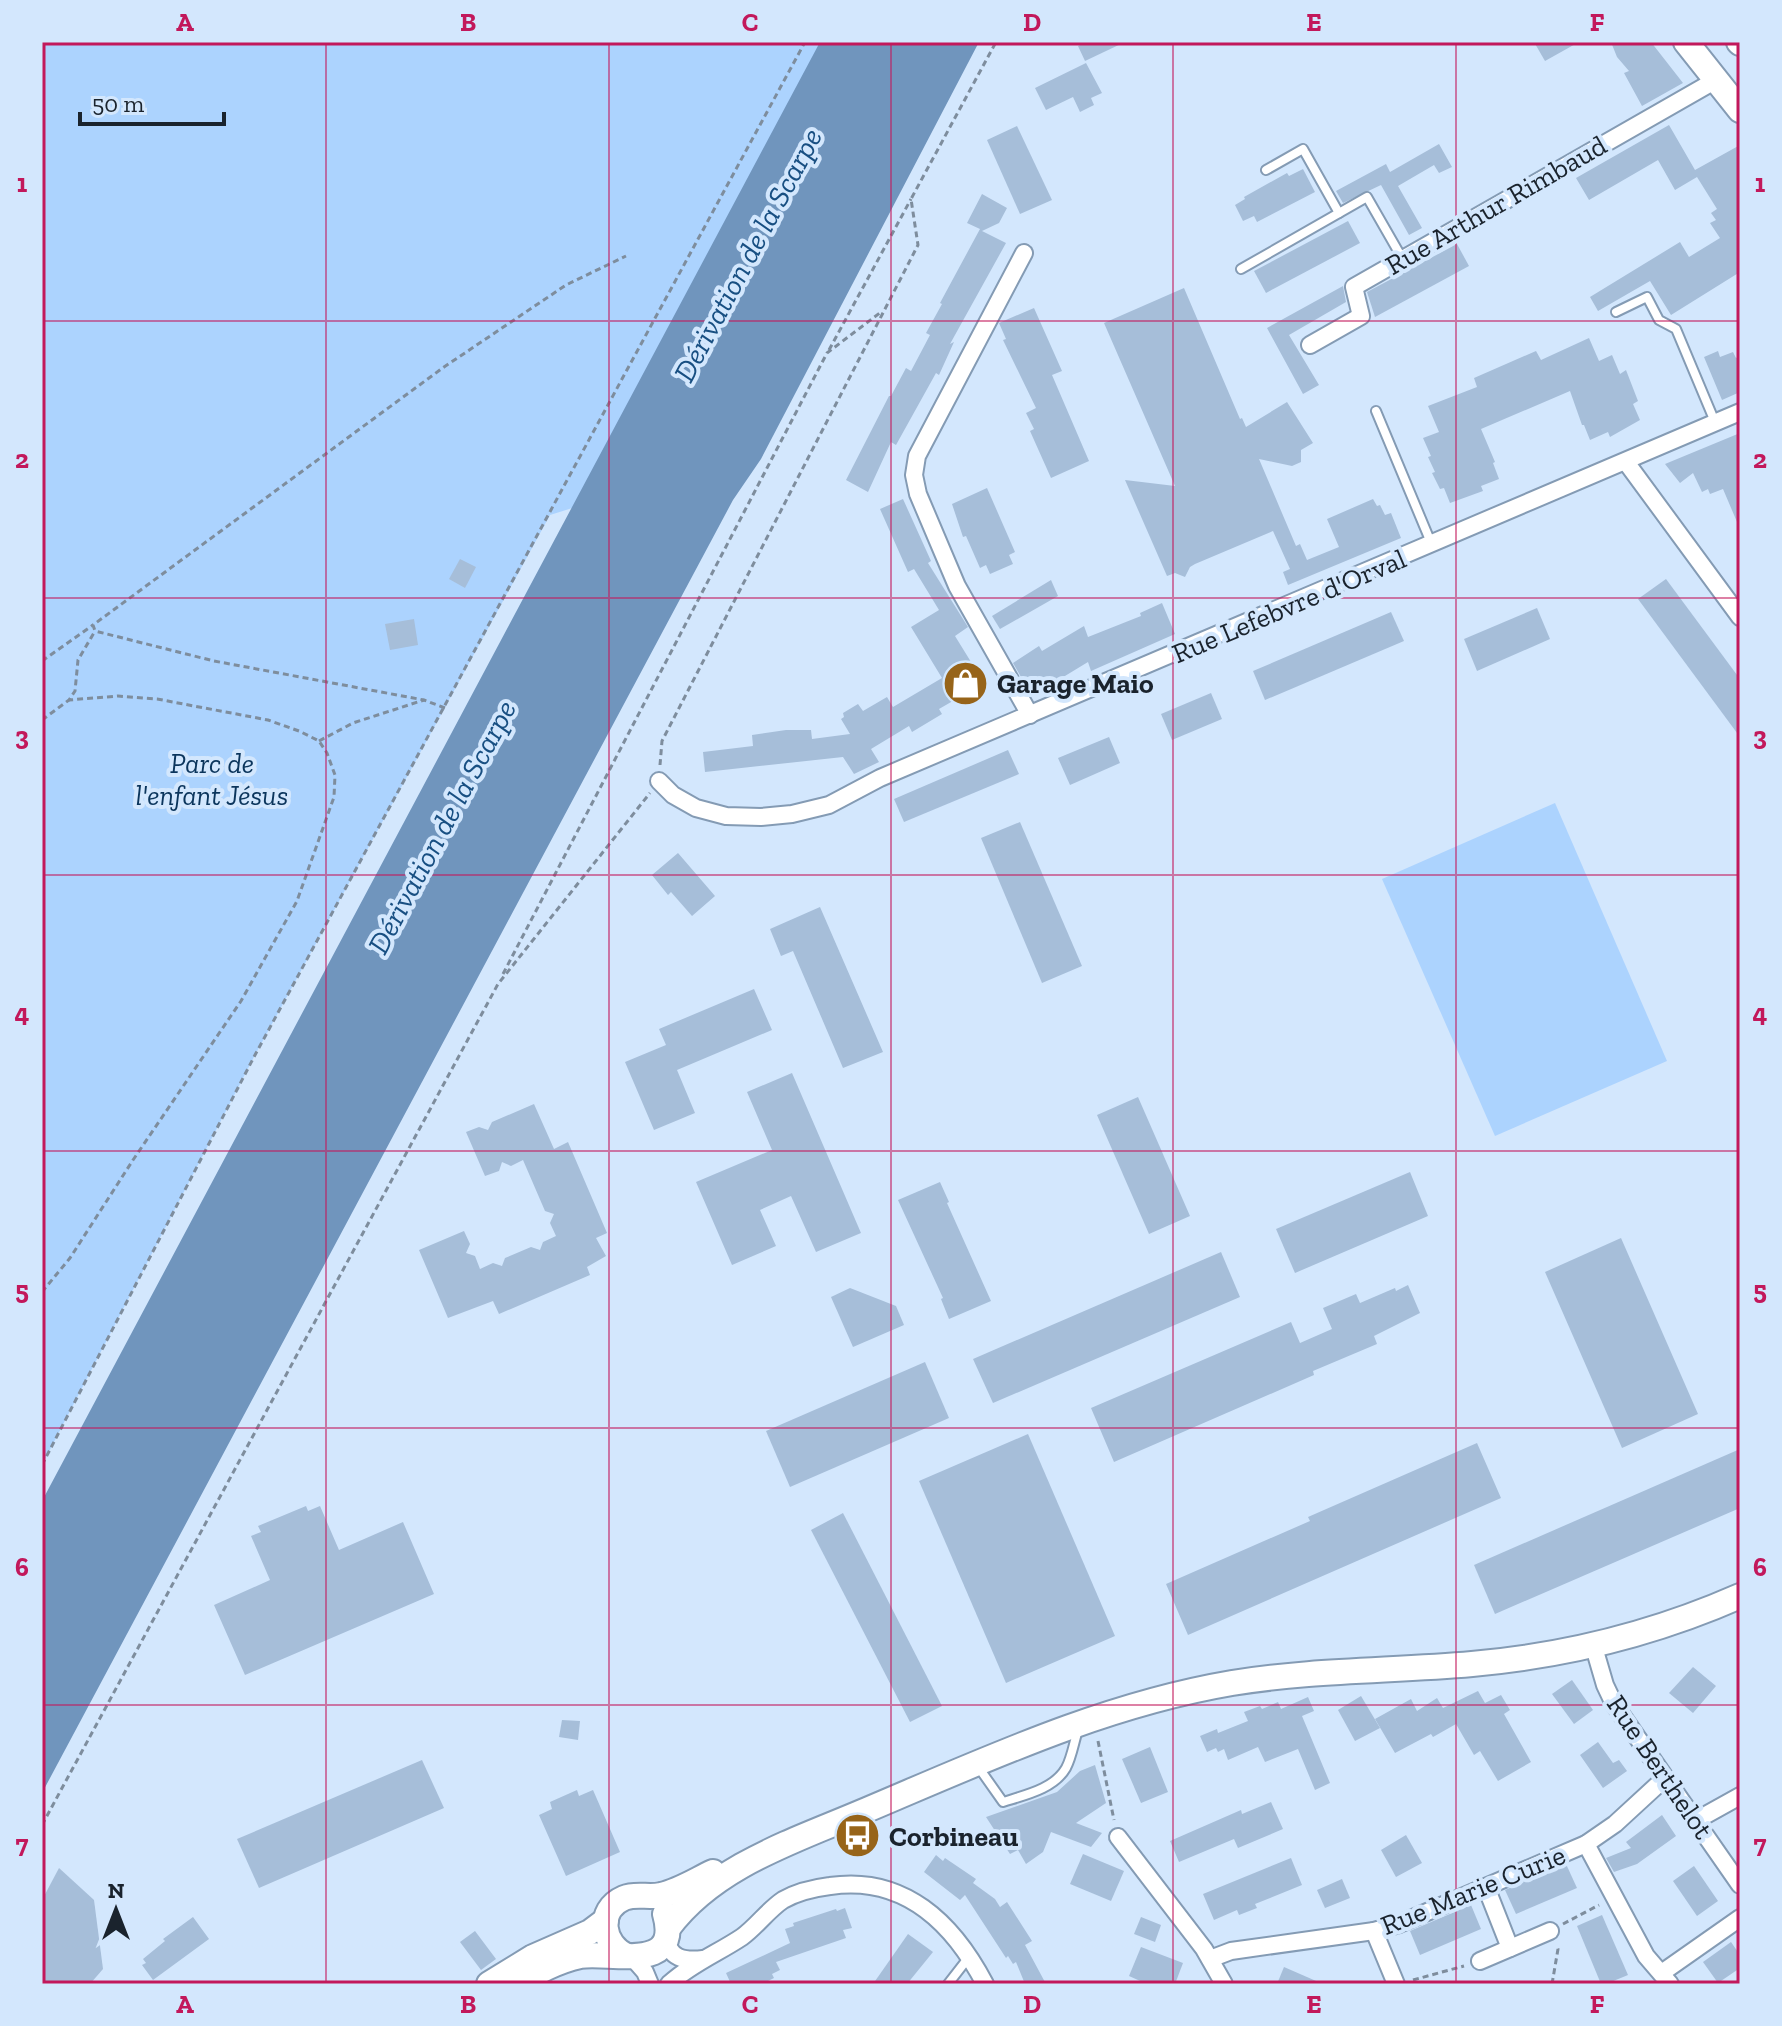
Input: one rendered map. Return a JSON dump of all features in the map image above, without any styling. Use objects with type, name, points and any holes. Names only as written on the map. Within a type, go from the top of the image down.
[{"type":"main road","points":[[1686,42],[1740,110]]},
{"type":"main road","points":[[629,1957],[614,1948],[608,1940],[606,1920],[619,1900],[633,1895],[668,1893],[721,1868],[775,1849],[1087,1720],[1160,1699],[1245,1681],[1496,1662],[1593,1644],[1658,1627],[1740,1596]]},
{"type":"main road","points":[[517,1984],[538,1971],[570,1958],[594,1954],[641,1957],[654,1952],[682,1910],[716,1882],[775,1849]]},
{"type":"main road","points":[[643,1896],[660,1905],[665,1914],[667,1933]]},
{"type":"main road","points":[[489,1984],[533,1957],[581,1937],[606,1920]]},
{"type":"street","name":"Rue Arthur Rimbaud","points":[[1310,345],[1361,316],[1354,287],[1716,80]]},
{"type":"street","points":[[1024,253],[917,456],[914,475],[918,494],[957,586],[1030,715]]},
{"type":"street","name":"Rue Lefebvre d'Orval","points":[[659,781],[682,802],[709,812],[753,817],[792,814],[829,805],[880,778],[1740,412]]},
{"type":"street","points":[[1626,462],[1740,617]]},
{"type":"street","name":"Rue Berthelot","points":[[1593,1644],[1614,1704],[1740,1885]]},
{"type":"street","name":"Rue Marie Curie","points":[[1210,1959],[1231,1951],[1391,1927],[1586,1844],[1615,1824],[1665,1778]]},
{"type":"street","points":[[1695,1821],[1740,1796]]},
{"type":"street","points":[[1118,1837],[1210,1959],[1224,1984]]},
{"type":"street","points":[[1586,1844],[1650,1962],[1666,1978],[1740,1918]]},
{"type":"street","points":[[669,1984],[744,1935],[783,1900],[806,1891],[846,1884],[871,1885],[900,1893],[943,1926],[969,1956],[985,1984]]},
{"type":"street","points":[[1486,1887],[1510,1948]]},
{"type":"street","points":[[1374,1931],[1404,1982]]},
{"type":"street","points":[[1480,1961],[1550,1931]]},
{"type":"street","points":[[667,1933],[668,1948],[677,1958],[690,1961],[704,1959]]},
{"type":"street","points":[[629,1957],[645,1972],[650,1984]]},
{"type":"lane","points":[[1266,170],[1303,149],[1339,213]]},
{"type":"lane","points":[[1241,269],[1367,197],[1402,258]]},
{"type":"lane","points":[[1616,312],[1647,297],[1659,320],[1676,329],[1715,423]]},
{"type":"lane","points":[[1376,411],[1432,545]]},
{"type":"lane","points":[[976,1764],[1003,1802],[1036,1792],[1066,1768],[1087,1720]]},
{"type":"lane","points":[[948,1984],[969,1956]]},
{"type":"path","points":[[42,1465],[255,1055],[805,42]]},
{"type":"path","points":[[42,1825],[498,984],[827,353],[996,42]]},
{"type":"path","points":[[498,984],[659,781],[662,741],[918,245],[911,199]]},
{"type":"path","points":[[42,661],[444,367],[566,285],[626,256]]},
{"type":"path","points":[[827,353],[884,310]]},
{"type":"path","points":[[42,720],[69,700],[75,691],[78,660],[95,631],[93,625]]},
{"type":"path","points":[[95,631],[214,661],[424,700],[445,708]]},
{"type":"path","points":[[42,1292],[70,1258],[248,988],[297,901],[334,797],[335,775],[319,741],[268,720],[201,706],[118,696],[69,700]]},
{"type":"path","points":[[319,741],[353,723],[424,700]]},
{"type":"path","points":[[1087,1720],[1118,1837]]},
{"type":"path","points":[[1552,1984],[1558,1949],[1550,1931],[1613,1898]]},
{"type":"path","points":[[1404,1982],[1480,1961]]},
{"type":"green space","name":"Parc de l'enfant Jésus","points":[[42,42],[945,42],[719,462],[550,515],[255,1055],[42,1465]]},
{"type":"green space","points":[[1555,803],[1667,1061],[1495,1136],[1382,879]]},
{"type":"water","name":"Dérivation de la Scarpe","points":[[820,42],[979,42],[761,459],[733,500],[42,1793],[42,1501]]},
{"type":"building","points":[[1087,42],[1125,42],[1085,61],[1078,46]]},
{"type":"building","points":[[1534,42],[1579,42],[1545,61]]},
{"type":"building","points":[[1611,42],[1651,42],[1683,83],[1642,106],[1624,73],[1629,71],[1617,57]]},
{"type":"building","points":[[1086,63],[1102,93],[1091,98],[1094,105],[1080,112],[1073,97],[1046,110],[1035,88]]},
{"type":"building","points":[[1669,125],[1695,170],[1740,145],[1740,272],[1671,315],[1650,281],[1598,311],[1590,297],[1680,242],[1689,257],[1720,238],[1710,223],[1716,220],[1711,213],[1717,209],[1697,177],[1675,190],[1658,160],[1589,200],[1576,178]]},
{"type":"building","points":[[1017,126],[1052,200],[1020,214],[987,140]]},
{"type":"building","points":[[1439,144],[1452,167],[1439,173],[1434,165],[1398,186],[1422,228],[1409,235],[1381,185],[1343,203],[1336,191],[1386,164],[1390,172]]},
{"type":"building","points":[[1303,169],[1315,192],[1257,222],[1254,216],[1243,221],[1235,205],[1244,197],[1287,173],[1289,176]]},
{"type":"building","points":[[982,194],[1007,208],[999,223],[982,231],[1006,243],[950,344],[954,342],[939,375],[936,373],[896,445],[891,442],[868,492],[846,480],[889,396],[906,368],[911,371],[930,335],[926,333],[940,303],[980,229],[967,223]]},
{"type":"building","points":[[1348,221],[1360,243],[1266,293],[1254,271]]},
{"type":"building","points":[[1457,244],[1469,266],[1375,317],[1367,292]]},
{"type":"building","points":[[1343,286],[1346,302],[1289,335],[1319,385],[1303,394],[1267,328]]},
{"type":"building","points":[[1184,288],[1246,427],[1287,402],[1313,443],[1301,450],[1301,462],[1292,466],[1259,459],[1296,546],[1300,544],[1307,560],[1339,547],[1327,519],[1373,499],[1385,515],[1391,513],[1401,538],[1288,585],[1283,572],[1290,569],[1273,531],[1195,564],[1185,577],[1175,573],[1167,576],[1125,480],[1175,486],[1104,323]]},
{"type":"building","points":[[1034,308],[1062,371],[1052,375],[1089,461],[1051,478],[1030,431],[1034,429],[1026,413],[1036,408],[1003,340],[1006,339],[999,323]]},
{"type":"building","points":[[1589,338],[1599,361],[1612,355],[1620,374],[1626,370],[1638,401],[1633,404],[1640,420],[1610,437],[1608,432],[1590,440],[1570,391],[1481,429],[1499,479],[1481,486],[1483,491],[1450,503],[1444,488],[1440,489],[1432,473],[1435,472],[1428,457],[1431,456],[1423,438],[1439,432],[1428,406],[1477,387],[1474,378],[1536,351],[1541,360]]},
{"type":"building","points":[[1718,351],[1720,357],[1733,352],[1736,358],[1740,356],[1740,392],[1722,400],[1704,357]]},
{"type":"building","points":[[1740,433],[1740,529],[1723,489],[1710,494],[1708,489],[1702,492],[1693,473],[1680,483],[1665,464]]},
{"type":"building","points":[[987,488],[1015,552],[1009,555],[1013,564],[990,574],[986,565],[980,568],[966,536],[963,537],[952,504]]},
{"type":"building","points":[[903,499],[931,561],[928,563],[968,627],[955,636],[984,683],[939,709],[942,714],[912,732],[909,726],[871,749],[879,762],[854,774],[843,757],[705,772],[703,752],[753,746],[752,735],[786,730],[811,730],[812,739],[850,734],[841,719],[843,713],[858,704],[863,711],[887,697],[893,707],[942,678],[911,627],[939,610],[914,569],[908,572],[880,509]]},
{"type":"building","points":[[460,559],[476,567],[465,588],[449,579]]},
{"type":"building","points":[[1666,579],[1740,679],[1740,737],[1638,599]]},
{"type":"building","points":[[1051,580],[1058,596],[1000,629],[992,616]]},
{"type":"building","points":[[1162,603],[1175,634],[1091,671],[1088,662],[1032,696],[1013,663],[1039,646],[1042,651],[1084,626],[1088,637],[1141,616],[1140,613]]},
{"type":"building","points":[[1537,608],[1550,639],[1477,671],[1464,639]]},
{"type":"building","points":[[1391,612],[1404,641],[1265,700],[1253,671]]},
{"type":"building","points":[[414,619],[418,645],[390,650],[385,624]]},
{"type":"building","points":[[1211,693],[1222,719],[1172,740],[1161,714]]},
{"type":"building","points":[[1109,737],[1120,763],[1070,785],[1058,758]]},
{"type":"building","points":[[1008,750],[1019,774],[904,822],[894,799]]},
{"type":"building","points":[[1020,822],[1082,966],[1042,983],[981,838]]},
{"type":"building","points":[[678,853],[715,896],[692,916],[671,892],[668,895],[652,875]]},
{"type":"building","points":[[820,907],[883,1052],[843,1068],[793,951],[781,956],[770,929]]},
{"type":"building","points":[[754,989],[772,1030],[677,1070],[695,1113],[654,1130],[625,1062],[666,1045],[659,1029]]},
{"type":"building","points":[[792,1073],[861,1233],[816,1252],[791,1196],[760,1210],[776,1246],[732,1265],[696,1182],[772,1150],[747,1092]]},
{"type":"building","points":[[1138,1097],[1190,1216],[1149,1234],[1097,1115]]},
{"type":"building","points":[[534,1104],[554,1149],[568,1142],[607,1233],[596,1238],[606,1256],[587,1267],[590,1275],[499,1314],[493,1301],[448,1318],[419,1250],[464,1231],[470,1244],[466,1253],[475,1256],[480,1269],[493,1263],[502,1266],[505,1258],[531,1247],[540,1250],[543,1242],[556,1236],[550,1223],[554,1214],[545,1211],[523,1160],[511,1166],[502,1162],[499,1171],[485,1176],[466,1132],[479,1127],[488,1130],[492,1122]]},
{"type":"building","points":[[1410,1172],[1428,1216],[1295,1273],[1276,1229]]},
{"type":"building","points":[[940,1182],[991,1301],[949,1319],[943,1298],[898,1200]]},
{"type":"building","points":[[1621,1238],[1698,1414],[1622,1448],[1545,1272]]},
{"type":"building","points":[[1221,1252],[1240,1297],[993,1403],[973,1359]]},
{"type":"building","points":[[1408,1285],[1420,1313],[1374,1336],[1377,1344],[1313,1371],[1314,1375],[1114,1462],[1091,1408],[1291,1322],[1300,1343],[1332,1329],[1323,1308],[1356,1294],[1360,1303]]},
{"type":"building","points":[[850,1288],[896,1306],[904,1325],[853,1347],[831,1297]]},
{"type":"building","points":[[925,1362],[949,1418],[790,1487],[766,1431]]},
{"type":"building","points":[[1028,1434],[1115,1636],[1006,1683],[919,1481]]},
{"type":"building","points":[[1477,1443],[1501,1498],[1188,1635],[1166,1584]]},
{"type":"building","points":[[1740,1449],[1740,1508],[1495,1614],[1474,1565]]},
{"type":"building","points":[[306,1506],[308,1511],[320,1506],[339,1550],[403,1522],[434,1594],[245,1675],[214,1605],[270,1580],[251,1536],[261,1532],[258,1526]]},
{"type":"building","points":[[843,1513],[942,1706],[910,1722],[811,1530]]},
{"type":"building","points":[[1693,1667],[1716,1686],[1693,1713],[1669,1693]]},
{"type":"building","points":[[1572,1680],[1593,1710],[1574,1724],[1552,1694]]},
{"type":"building","points":[[1478,1691],[1485,1703],[1501,1695],[1510,1710],[1504,1714],[1531,1762],[1498,1781],[1480,1751],[1474,1755],[1456,1724],[1395,1753],[1375,1719],[1411,1699],[1417,1711],[1437,1698],[1443,1708]]},
{"type":"building","points":[[1361,1696],[1380,1728],[1355,1741],[1338,1710]]},
{"type":"building","points":[[1308,1697],[1314,1711],[1302,1716],[1330,1783],[1315,1790],[1298,1749],[1265,1762],[1258,1747],[1228,1760],[1224,1749],[1207,1752],[1200,1736],[1217,1729],[1218,1733],[1248,1721],[1244,1712],[1278,1702],[1281,1709]]},
{"type":"building","points":[[562,1720],[580,1721],[578,1740],[559,1737]]},
{"type":"building","points":[[1598,1742],[1613,1763],[1619,1760],[1627,1771],[1603,1788],[1580,1755]]},
{"type":"building","points":[[1150,1747],[1168,1792],[1141,1803],[1122,1759]]},
{"type":"building","points":[[422,1760],[444,1808],[259,1888],[237,1839]]},
{"type":"building","points":[[1095,1765],[1106,1803],[1076,1823],[1102,1833],[1091,1847],[1051,1832],[1043,1852],[1026,1864],[1018,1850],[1010,1854],[986,1817],[1057,1792],[1080,1771]]},
{"type":"building","points":[[577,1790],[579,1796],[593,1790],[620,1852],[566,1876],[539,1815],[552,1809],[550,1802]]},
{"type":"building","points":[[1271,1802],[1283,1829],[1238,1848],[1234,1839],[1179,1862],[1170,1841],[1241,1810],[1242,1814]]},
{"type":"building","points":[[1662,1815],[1676,1836],[1637,1864],[1614,1872],[1606,1858],[1631,1848],[1626,1842]]},
{"type":"building","points":[[1406,1835],[1422,1863],[1396,1877],[1381,1850]]},
{"type":"building","points":[[1083,1854],[1124,1871],[1111,1901],[1070,1884]]},
{"type":"building","points":[[936,1855],[976,1879],[973,1883],[995,1899],[1000,1907],[1007,1902],[1032,1941],[1025,1945],[1046,1984],[1025,1984],[1016,1962],[1013,1964],[1008,1956],[1006,1958],[965,1895],[960,1900],[924,1872]]},
{"type":"building","points":[[1291,1858],[1302,1885],[1255,1904],[1257,1908],[1239,1915],[1237,1910],[1214,1920],[1203,1894]]},
{"type":"building","points":[[1566,1864],[1577,1888],[1516,1914],[1505,1890]]},
{"type":"building","points":[[1694,1866],[1718,1901],[1697,1916],[1673,1881]]},
{"type":"building","points":[[59,1868],[94,1900],[103,1969],[90,1984],[42,1984],[42,1900]]},
{"type":"building","points":[[1342,1879],[1350,1898],[1325,1908],[1317,1890]]},
{"type":"building","points":[[1471,1905],[1481,1929],[1420,1955],[1410,1931]]},
{"type":"building","points":[[845,1908],[852,1928],[843,1930],[846,1938],[776,1962],[780,1970],[772,1974],[774,1978],[762,1984],[731,1984],[726,1973],[790,1943],[785,1929],[794,1926],[793,1923]]},
{"type":"building","points":[[1602,1915],[1628,1975],[1606,1984],[1601,1984],[1577,1926]]},
{"type":"building","points":[[193,1917],[209,1939],[153,1980],[142,1965],[146,1963],[143,1959],[165,1941],[163,1939]]},
{"type":"building","points":[[1141,1917],[1161,1925],[1155,1942],[1134,1934]]},
{"type":"building","points":[[475,1931],[496,1959],[481,1970],[460,1942]]},
{"type":"building","points":[[908,1934],[933,1952],[907,1984],[873,1984]]},
{"type":"building","points":[[1731,1942],[1740,1955],[1740,1968],[1718,1983],[1703,1962]]},
{"type":"building","points":[[1141,1947],[1183,1963],[1175,1984],[1147,1984],[1129,1976]]},
{"type":"building","points":[[1284,1967],[1323,1984],[1277,1984]]},
{"type":"place","name":"Garage Maio","points":[[966,683]]},
{"type":"place","name":"Corbineau","points":[[858,1836]]}]
